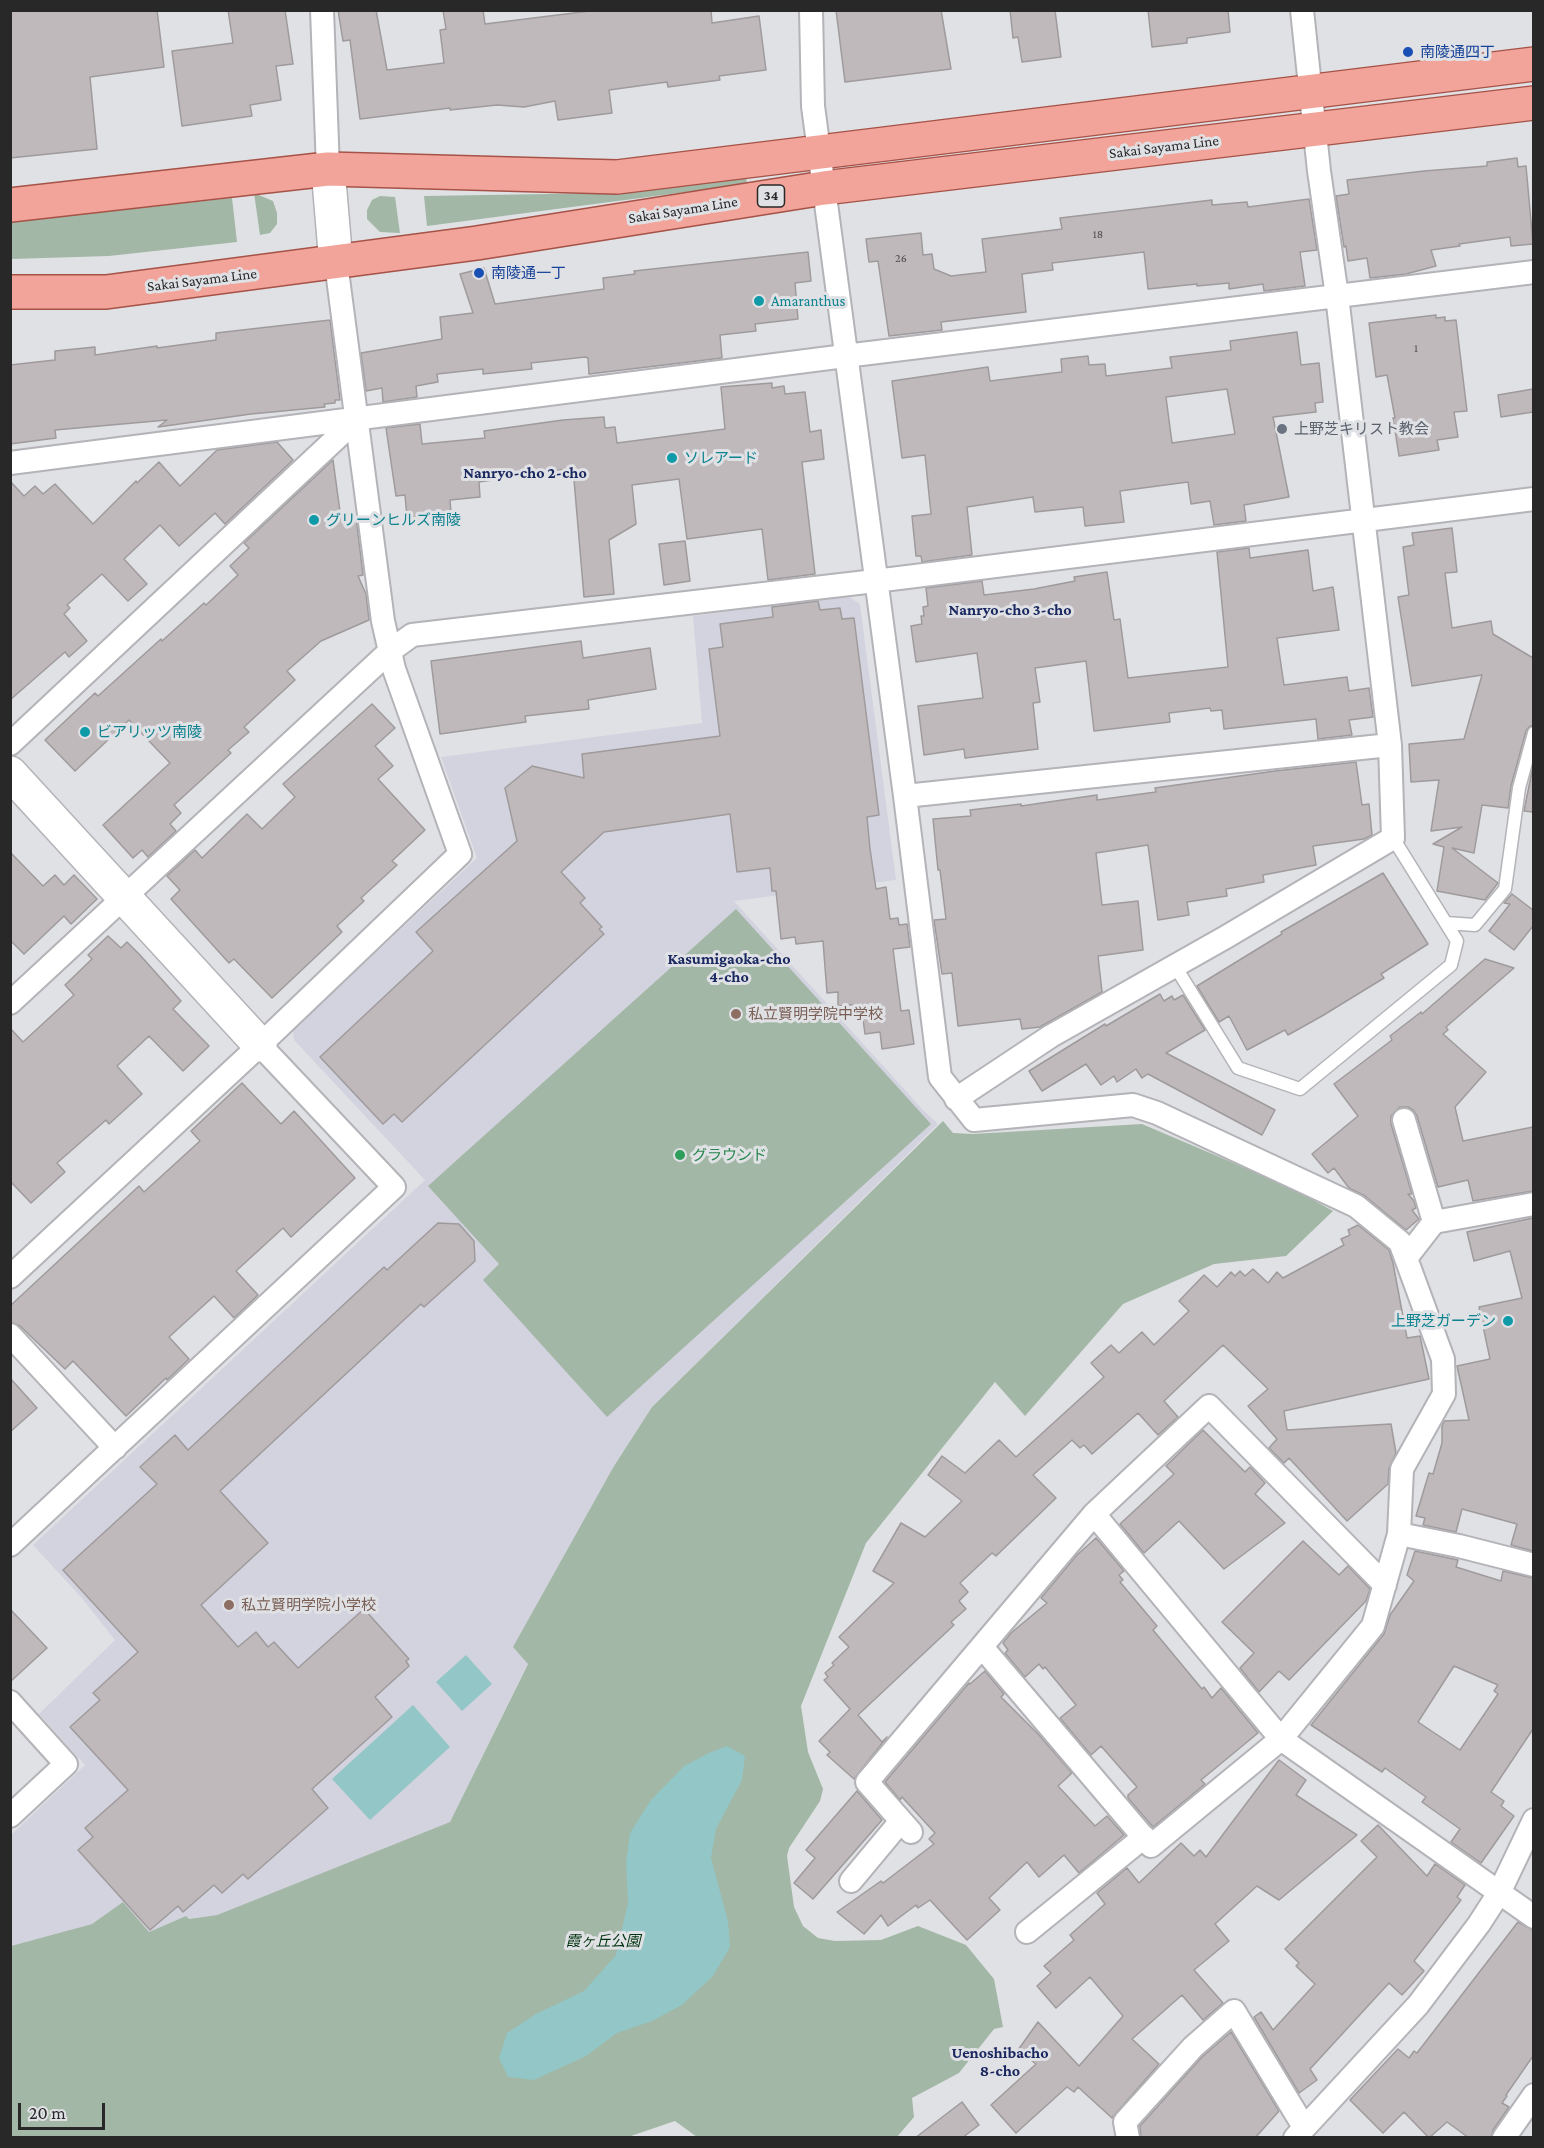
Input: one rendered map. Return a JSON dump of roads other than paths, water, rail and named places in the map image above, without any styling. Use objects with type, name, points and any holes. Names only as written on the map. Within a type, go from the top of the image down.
[{"type":"main road","points":[[10,205],[328,170],[617,177],[1533,64]]},
{"type":"main road","name":"Sakai Sayama Line","points":[[10,292],[106,292],[488,242],[824,188],[1533,103]]},
{"type":"street","points":[[10,1277],[260,1045],[460,854],[394,669],[383,621],[336,263],[328,170],[322,10]]},
{"type":"street","points":[[811,10],[813,106],[818,152],[905,796],[940,1077],[974,1120],[1133,1105],[1157,1113],[1356,1206],[1400,1242],[1443,1359],[1444,1394],[1402,1469],[1400,1534],[1373,1626],[1281,1739],[1151,1846],[982,1647]]},
{"type":"street","points":[[956,1099],[1052,1036],[1393,838],[1390,744],[1336,296],[1318,171],[1316,129],[1302,10]]},
{"type":"street","points":[[10,463],[845,356],[1533,272]]},
{"type":"street","points":[[10,744],[358,418]]},
{"type":"street","points":[[10,1003],[390,651],[412,636],[1533,499]]},
{"type":"street","points":[[905,796],[1390,744]]},
{"type":"street","points":[[10,773],[394,1187],[10,1545]]},
{"type":"street","points":[[1404,1120],[1434,1222]]},
{"type":"street","points":[[1406,1258],[1434,1222],[1533,1204]]},
{"type":"street","points":[[10,1335],[115,1448]]},
{"type":"street","points":[[851,1881],[906,1826],[867,1782],[1094,1514],[1209,1406],[1385,1585]]},
{"type":"street","points":[[1094,1514],[1281,1739],[1533,1917]]},
{"type":"street","points":[[1400,1534],[1459,1546],[1533,1566]]},
{"type":"street","points":[[10,1702],[66,1764],[10,1816]]},
{"type":"street","points":[[1128,2138],[1125,2122],[1192,2047],[1234,2011],[1300,2132],[1418,2005],[1479,1924],[1499,1893],[1533,1820]]},
{"type":"street","points":[[1027,1932],[1144,1837]]},
{"type":"street","points":[[1504,2138],[1533,2095]]},
{"type":"lane","points":[[1446,924],[1475,926],[1505,889],[1519,788],[1533,733]]},
{"type":"lane","points":[[1174,966],[1238,1068],[1300,1089],[1451,965],[1457,941],[1393,838]]},
{"type":"water","points":[[466,1655],[492,1684],[462,1711],[436,1682]]},
{"type":"water","points":[[413,1705],[450,1747],[370,1820],[332,1779]]},
{"type":"water","points":[[727,1746],[745,1756],[742,1780],[716,1829],[711,1858],[728,1921],[730,1947],[713,1976],[682,2005],[652,2021],[617,2033],[586,2056],[534,2080],[508,2077],[499,2058],[507,2033],[536,2014],[584,1991],[616,1955],[628,1903],[626,1862],[630,1833],[651,1800],[684,1766]]},
{"type":"place","name":"南陵通四丁","points":[[1408,52]]},
{"type":"place","name":"南陵通一丁","points":[[479,273]]},
{"type":"place","name":"Amaranthus","points":[[759,301]]},
{"type":"place","name":"上野芝キリスト教会","points":[[1282,429]]},
{"type":"place","name":"ソレアード","points":[[672,458]]},
{"type":"place","name":"グリーンヒルズ南陵","points":[[314,520]]},
{"type":"place","name":"ビアリッツ南陵","points":[[85,732]]},
{"type":"place","name":"私立賢明学院中学校","points":[[736,1014]]},
{"type":"place","name":"グラウンド","points":[[680,1155]]},
{"type":"place","name":"上野芝ガーデン","points":[[1508,1321]]},
{"type":"place","name":"私立賢明学院小学校","points":[[229,1605]]},
{"type":"district","name":"Nanryo-cho 2-cho","points":[[525,473]]},
{"type":"district","name":"Nanryo-cho 3-cho","points":[[1010,610]]},
{"type":"district","name":"Kasumigaoka-cho 4-cho","points":[[729,968]]},
{"type":"district","name":"Uenoshibacho 8-cho","points":[[1000,2062]]},
{"type":"park label","name":"霞ヶ丘公園","points":[[603,1941]]}]
